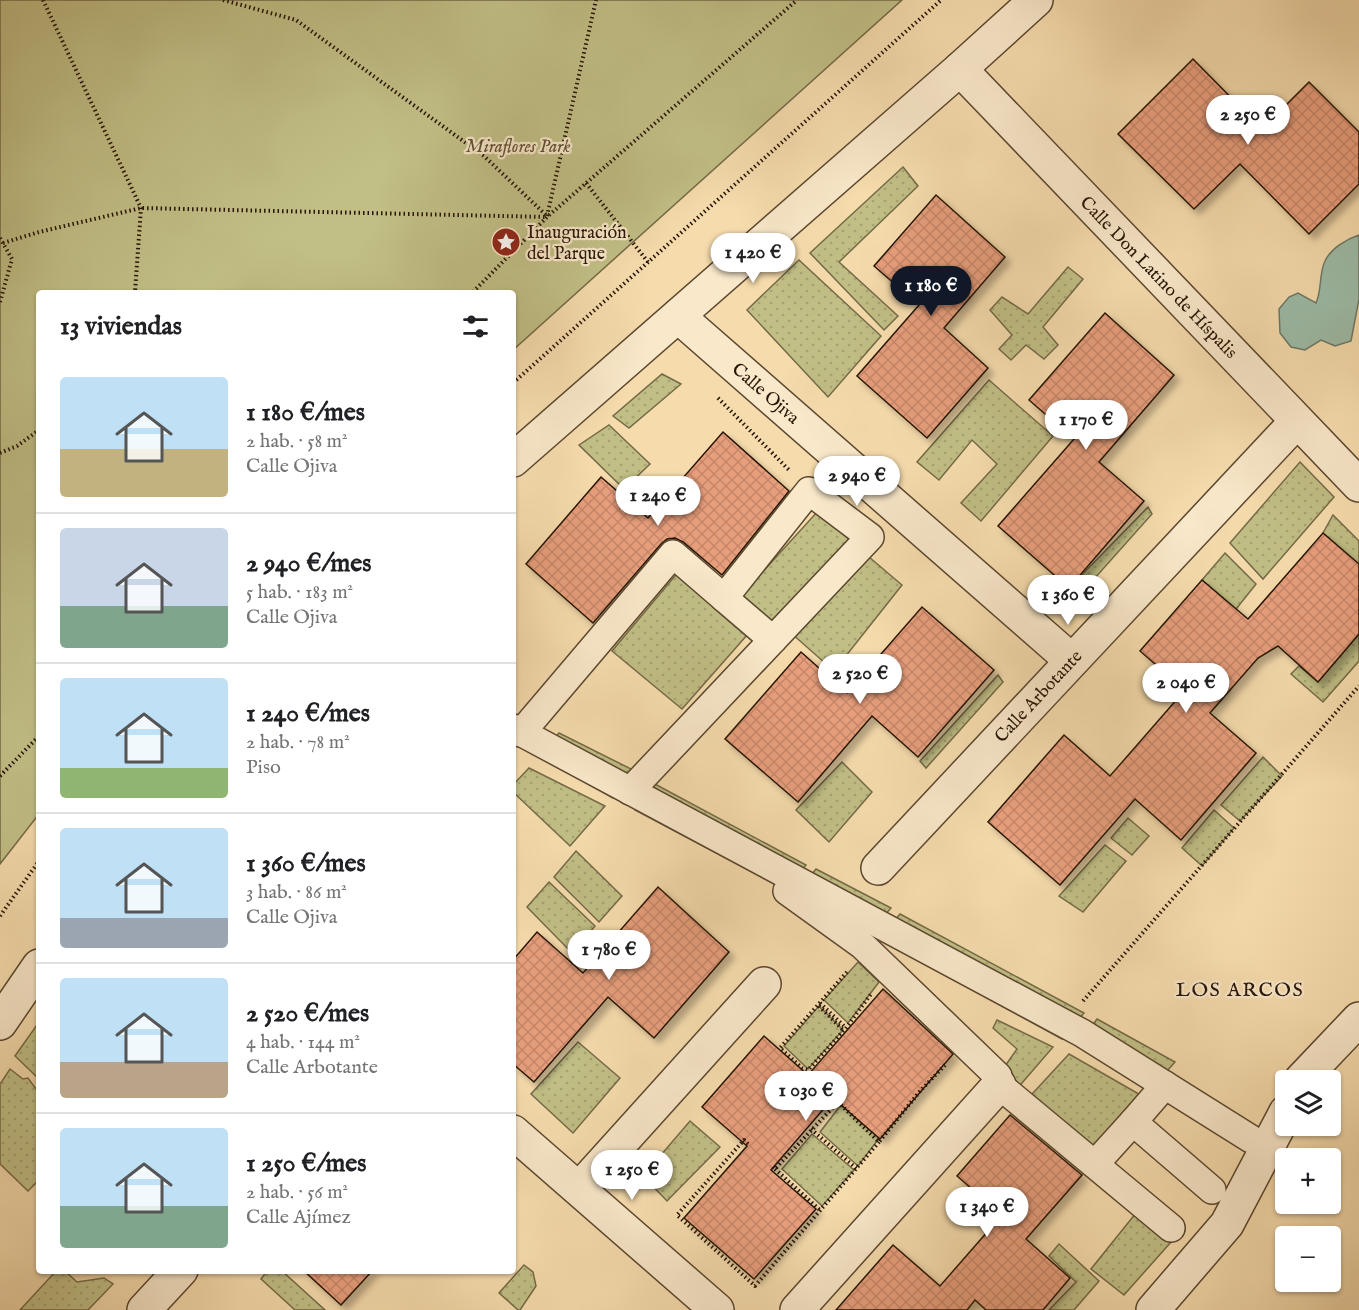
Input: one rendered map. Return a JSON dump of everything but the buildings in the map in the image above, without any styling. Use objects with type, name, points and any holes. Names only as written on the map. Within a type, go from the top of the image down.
[{"type":"street","points":[[516,457],[1036,0]]},
{"type":"street","name":"Calle Don Latino de Híspalis","points":[[960,69],[1359,485]]},
{"type":"street","name":"Calle Ojiva","points":[[678,316],[1071,660]]},
{"type":"street","name":"Calle Arbotante","points":[[878,868],[1297,421]]},
{"type":"street","points":[[630,791],[870,537],[809,491],[724,598]]},
{"type":"street","points":[[773,640],[673,554],[517,731],[1064,1023],[1251,1139]]},
{"type":"street","points":[[795,880],[786,890],[862,945],[998,1081],[1171,1228]]},
{"type":"street","points":[[0,1023],[36,970]]},
{"type":"street","points":[[579,1189],[764,984]]},
{"type":"street","points":[[1311,1070],[1359,1019]]},
{"type":"street","points":[[797,1310],[998,1081]]},
{"type":"street","points":[[1104,1154],[1165,1085]]},
{"type":"street","points":[[1134,1122],[1212,1190]]},
{"type":"street","points":[[1153,1310],[1227,1224],[1275,1133]]},
{"type":"street","points":[[516,1134],[717,1310]]},
{"type":"street","points":[[144,1310],[176,1274]]},
{"type":"path","points":[[43,0],[141,208],[135,290]]},
{"type":"path","points":[[223,0],[296,20],[484,156],[547,217]]},
{"type":"path","points":[[547,217],[596,0]]},
{"type":"path","points":[[475,290],[547,217],[797,0]]},
{"type":"path","points":[[516,380],[941,0]]},
{"type":"path","points":[[586,183],[648,262]]},
{"type":"path","points":[[3,243],[39,232],[141,208],[547,217]]},
{"type":"path","points":[[0,238],[12,259],[0,302]]},
{"type":"path","points":[[712,393],[816,497]]},
{"type":"path","points":[[0,453],[17,446],[36,432]]},
{"type":"path","points":[[1064,1023],[1359,686]]},
{"type":"path","points":[[0,776],[36,739]]},
{"type":"path","points":[[0,916],[36,865]]},
{"type":"path","points":[[844,1029],[820,1003],[780,1048],[802,1068],[808,1070],[844,1029],[874,991]]},
{"type":"path","points":[[819,1006],[844,1029]]},
{"type":"path","points":[[748,1144],[744,1140],[677,1215],[755,1286],[857,1169],[921,1090]]},
{"type":"path","points":[[821,1211],[774,1168],[838,1102],[879,1142]]},
{"type":"path","points":[[811,1129],[857,1169]]},
{"type":"green space","name":"Miraflores Park","points":[[0,0],[902,0],[516,347],[516,290],[36,290],[36,818],[0,864]]},
{"type":"green space","points":[[903,167],[918,186],[839,262],[898,316],[884,330],[810,253]]},
{"type":"green space","points":[[799,260],[881,336],[828,397],[747,310]]},
{"type":"green space","points":[[1068,267],[1083,279],[1043,327],[1058,345],[1044,359],[1026,345],[1011,360],[999,349],[1012,335],[990,310],[1002,297],[1028,314]]},
{"type":"green space","points":[[662,374],[681,384],[629,428],[613,416]]},
{"type":"green space","points":[[989,380],[1053,436],[981,521],[961,503],[997,464],[972,440],[939,480],[917,462]]},
{"type":"green space","points":[[609,425],[650,464],[624,489],[579,445]]},
{"type":"green space","points":[[1300,462],[1334,497],[1263,579],[1230,543]]},
{"type":"green space","points":[[1148,507],[1152,514],[1078,597],[1069,588]]},
{"type":"green space","points":[[818,511],[853,543],[778,630],[739,598]]},
{"type":"green space","points":[[1333,515],[1359,541],[1359,565],[1323,533]]},
{"type":"green space","points":[[862,551],[902,585],[834,671],[791,633]]},
{"type":"green space","points":[[1225,553],[1256,584],[1229,618],[1227,602],[1202,580]]},
{"type":"green space","points":[[685,564],[755,626],[682,709],[612,651]]},
{"type":"green space","points":[[1359,634],[1359,661],[1323,702],[1291,674],[1299,666],[1318,682]]},
{"type":"green space","points":[[998,675],[1003,682],[926,768],[920,761]]},
{"type":"green space","points":[[559,733],[635,771],[613,798],[539,756]]},
{"type":"green space","points":[[1263,757],[1282,776],[1240,821],[1221,805]]},
{"type":"green space","points":[[842,762],[872,792],[829,842],[796,810]]},
{"type":"green space","points":[[529,768],[605,806],[570,846],[516,795],[516,782]]},
{"type":"green space","points":[[653,783],[806,865],[786,890],[635,810]]},
{"type":"green space","points":[[1214,810],[1234,828],[1202,866],[1182,848]]},
{"type":"green space","points":[[1128,818],[1149,836],[1132,855],[1111,838]]},
{"type":"green space","points":[[1105,845],[1126,861],[1083,912],[1059,896]]},
{"type":"green space","points":[[576,851],[622,896],[599,922],[554,877]]},
{"type":"green space","points":[[816,869],[891,908],[867,935],[796,894]]},
{"type":"green space","points":[[549,882],[595,926],[572,953],[527,907]]},
{"type":"green space","points":[[900,914],[1084,1013],[1062,1039],[879,939]]},
{"type":"green space","points":[[858,962],[879,982],[848,1023],[824,1000]]},
{"type":"green space","points":[[819,1006],[843,1030],[808,1069],[784,1046]]},
{"type":"green space","points":[[1097,1019],[1175,1062],[1154,1086],[1092,1026]]},
{"type":"green space","points":[[997,1020],[1053,1047],[1016,1090],[998,1076],[1017,1049],[993,1028]]},
{"type":"green space","points":[[36,1026],[36,1076],[15,1056]]},
{"type":"green space","points":[[578,1042],[620,1078],[573,1133],[531,1094]]},
{"type":"green space","points":[[1069,1054],[1144,1097],[1090,1161],[1022,1105]]},
{"type":"green space","points":[[10,1069],[23,1079],[28,1078],[36,1089],[36,1183],[28,1191],[0,1164],[0,1084]]},
{"type":"green space","points":[[844,1101],[880,1137],[858,1166],[820,1132]]},
{"type":"green space","points":[[690,1121],[720,1147],[667,1201],[643,1176]]},
{"type":"green space","points":[[812,1134],[854,1170],[822,1206],[782,1169]]},
{"type":"green space","points":[[1144,1203],[1179,1233],[1124,1295],[1091,1269]]},
{"type":"green space","points":[[1059,1244],[1099,1281],[1074,1310],[1049,1310],[1076,1282],[1049,1256]]},
{"type":"green space","points":[[524,1265],[533,1272],[536,1286],[520,1310],[499,1293]]},
{"type":"green space","points":[[53,1274],[68,1274],[77,1282],[104,1278],[113,1284],[88,1310],[20,1310]]},
{"type":"green space","points":[[265,1274],[285,1274],[325,1310],[295,1310],[261,1279]]},
{"type":"shaded area","points":[[1359,235],[1359,299],[1351,341],[1335,346],[1321,340],[1305,350],[1291,347],[1280,333],[1279,309],[1289,297],[1298,293],[1316,303],[1323,266],[1328,256],[1340,245]]},
{"type":"place","name":"Inauguración del Parque","points":[[506,242]]},
{"type":"district","name":"LOS ARCOS","points":[[1240,989]]}]
